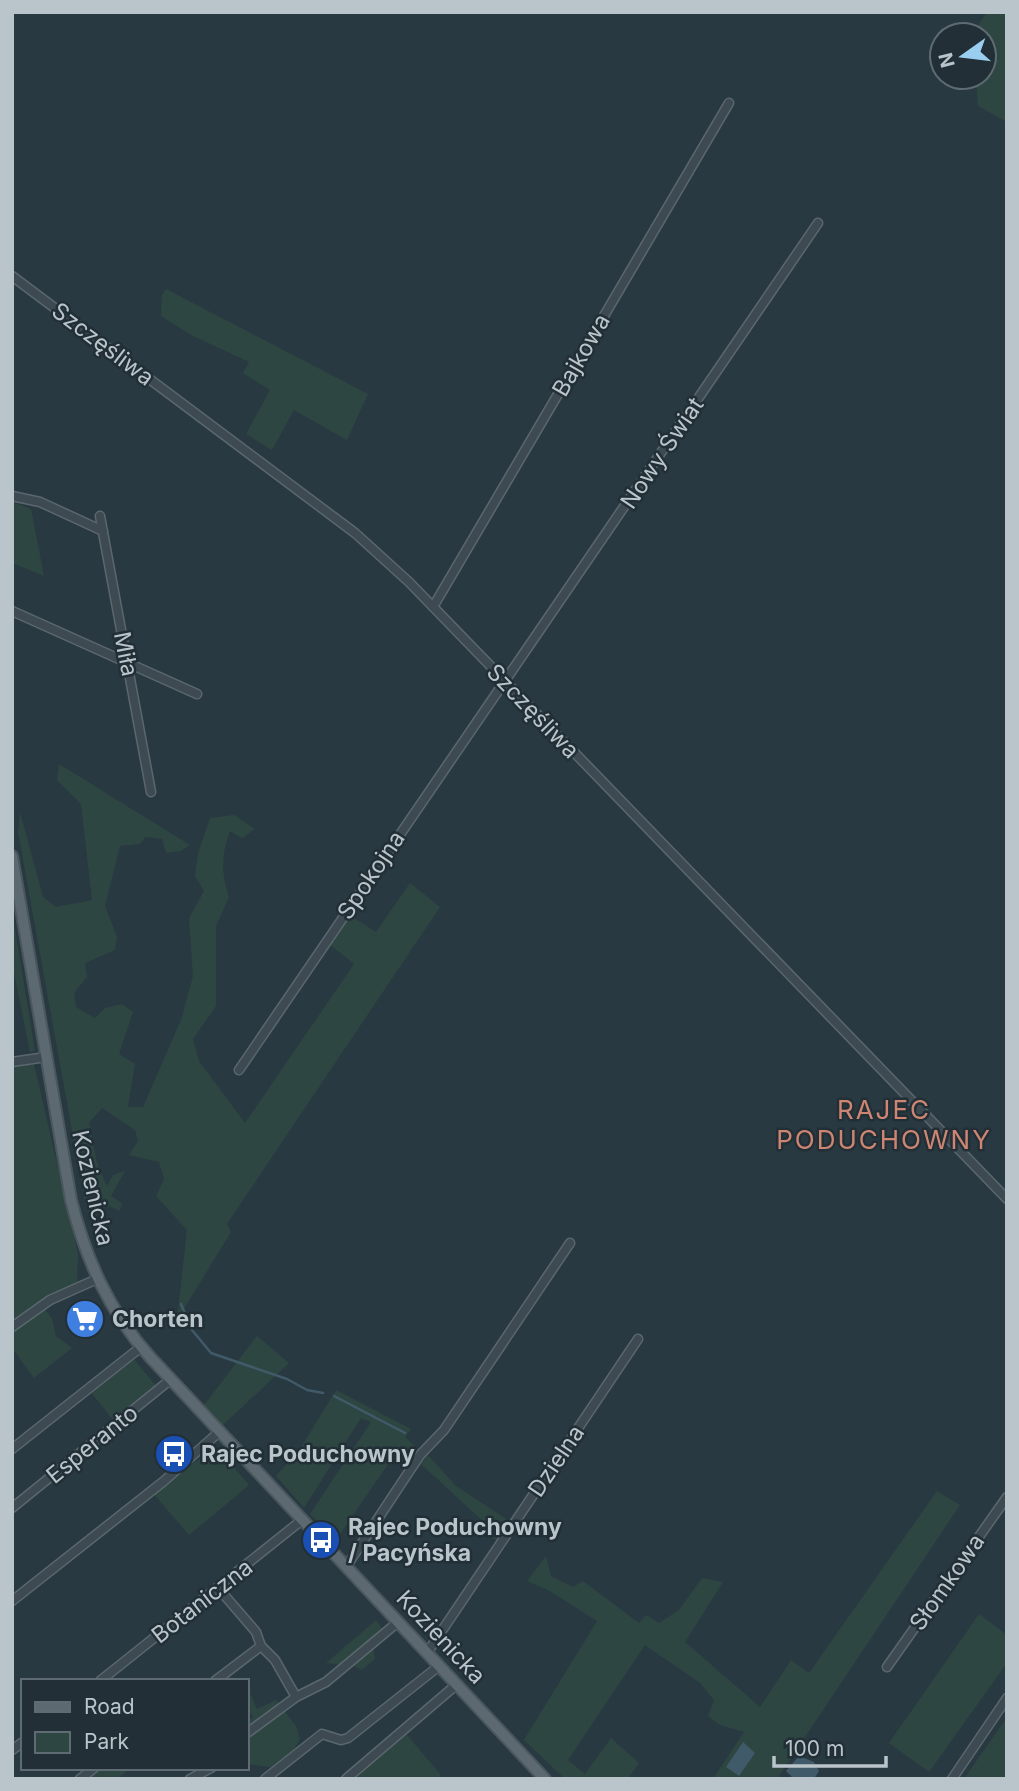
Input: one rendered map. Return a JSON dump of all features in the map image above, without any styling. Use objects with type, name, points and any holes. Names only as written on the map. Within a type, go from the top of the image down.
[{"type":"main road","name":"Kozienicka","points":[[12,856],[71,1200],[97,1279],[141,1347],[170,1380],[545,1779]]},
{"type":"street","name":"Bajkowa","points":[[433,607],[729,103]]},
{"type":"street","name":"Nowy Świat","points":[[505,681],[818,223]]},
{"type":"street","name":"Szczęśliwa","points":[[12,276],[355,533],[433,607],[1007,1199]]},
{"type":"street","points":[[12,496],[40,502],[103,531]]},
{"type":"street","name":"Miła","points":[[100,516],[151,792]]},
{"type":"street","points":[[12,611],[197,694]]},
{"type":"street","name":"Spokojna","points":[[239,1070],[505,681]]},
{"type":"street","points":[[12,1062],[46,1057]]},
{"type":"street","points":[[346,1567],[420,1455],[444,1430],[570,1243]]},
{"type":"street","points":[[12,1327],[50,1300],[97,1279]]},
{"type":"street","name":"Dzielna","points":[[427,1653],[638,1339]]},
{"type":"street","points":[[12,1449],[141,1347]]},
{"type":"street","name":"Esperanto","points":[[12,1508],[170,1380]]},
{"type":"street","points":[[12,1601],[172,1474],[219,1432]]},
{"type":"street","name":"Słomkowa","points":[[887,1667],[1007,1497]]},
{"type":"street","name":"Botaniczna","points":[[103,1679],[219,1589],[302,1520]]},
{"type":"street","points":[[219,1589],[257,1632],[261,1646],[275,1660],[296,1697]]},
{"type":"street","points":[[248,1732],[296,1697],[326,1682],[398,1622]]},
{"type":"street","points":[[218,1679],[261,1646]]},
{"type":"street","points":[[265,1779],[322,1734],[341,1740],[348,1738],[439,1667]]},
{"type":"street","points":[[346,1779],[456,1685]]},
{"type":"street","points":[[952,1779],[1007,1698]]},
{"type":"street","points":[[190,1779],[207,1770]]},
{"type":"green space","points":[[987,12],[1007,12],[1007,122],[978,106],[977,91],[998,91],[998,21],[981,21]]},
{"type":"green space","points":[[166,289],[368,394],[347,440],[294,410],[272,450],[246,434],[270,390],[243,373],[249,362],[191,335],[161,316],[162,295]]},
{"type":"green space","points":[[12,502],[31,509],[44,576],[12,563]]},
{"type":"green space","points":[[59,764],[190,845],[181,851],[166,853],[162,839],[145,837],[140,844],[120,846],[105,906],[117,937],[115,950],[85,963],[87,977],[74,993],[76,1007],[95,1018],[105,1008],[122,1004],[133,1012],[119,1054],[135,1064],[128,1107],[143,1107],[181,1020],[193,976],[189,918],[204,891],[195,876],[198,853],[210,818],[234,815],[255,829],[242,838],[230,831],[227,840],[223,864],[229,897],[216,926],[216,1006],[193,1039],[199,1061],[245,1123],[354,964],[329,944],[351,916],[376,932],[410,883],[440,907],[227,1224],[231,1232],[177,1320],[187,1230],[156,1196],[164,1179],[159,1162],[129,1155],[138,1141],[135,1130],[102,1108],[89,1123],[97,1163],[107,1186],[113,1175],[125,1171],[111,1196],[122,1203],[120,1211],[101,1202],[93,1225],[85,1202],[18,832],[20,812],[43,897],[56,907],[92,900],[81,804],[57,780]]},
{"type":"green space","points":[[12,910],[35,1051],[30,1052],[12,962]]},
{"type":"green space","points":[[34,1064],[78,1254],[77,1285],[40,1302],[52,1319],[56,1336],[72,1348],[34,1378],[12,1348],[12,1067]]},
{"type":"green space","points":[[257,1336],[289,1363],[222,1426],[204,1405]]},
{"type":"green space","points":[[133,1358],[157,1387],[114,1421],[90,1391]]},
{"type":"green space","points":[[336,1390],[411,1429],[405,1437],[419,1450],[405,1468],[391,1460],[336,1540],[310,1514],[371,1422],[361,1418],[304,1508],[276,1476],[300,1449]]},
{"type":"green space","points":[[216,1447],[249,1485],[189,1535],[153,1493]]},
{"type":"green space","points":[[427,1454],[456,1486],[508,1520],[498,1541],[492,1538],[496,1533],[421,1464]]},
{"type":"green space","points":[[937,1491],[960,1505],[777,1779],[713,1779],[744,1732],[720,1725],[708,1716],[714,1700],[700,1683],[645,1645],[568,1760],[585,1774],[611,1738],[639,1763],[628,1779],[565,1779],[524,1740],[597,1621],[548,1590],[527,1581],[546,1556],[551,1576],[573,1587],[583,1581],[639,1623],[646,1615],[659,1623],[679,1610],[702,1578],[723,1582],[685,1642],[760,1707],[791,1660],[809,1673]]},
{"type":"green space","points":[[979,1614],[1007,1635],[1007,1663],[929,1772],[889,1743]]},
{"type":"green space","points":[[376,1620],[382,1629],[372,1641],[375,1659],[362,1670],[354,1666],[326,1663]]},
{"type":"green space","points":[[250,1693],[257,1709],[276,1700],[296,1726],[300,1739],[293,1751],[271,1767],[248,1764],[248,1721],[253,1717],[248,1709]]},
{"type":"green space","points":[[1007,1717],[1007,1779],[964,1779]]},
{"type":"green space","points":[[403,1735],[407,1735],[441,1775],[436,1779],[350,1779]]},
{"type":"green space","points":[[95,1770],[128,1770],[117,1779],[84,1779]]},
{"type":"water","points":[[743,1742],[755,1753],[739,1776],[726,1767]]},
{"type":"water","points":[[799,1756],[814,1762],[819,1771],[814,1779],[794,1779],[786,1771]]},
{"type":"waterway","points":[[181,1304],[192,1330],[211,1353],[287,1379],[307,1390],[323,1393]]},
{"type":"waterway","points":[[334,1396],[405,1433]]},
{"type":"place","name":"Chorten","points":[[85,1319]]},
{"type":"place","name":"Rajec Poduchowny","points":[[174,1454]]},
{"type":"place","name":"Rajec Poduchowny / Pacyńska","points":[[321,1540]]},
{"type":"district","name":"RAJEC PODUCHOWNY","points":[[884,1125]]}]
